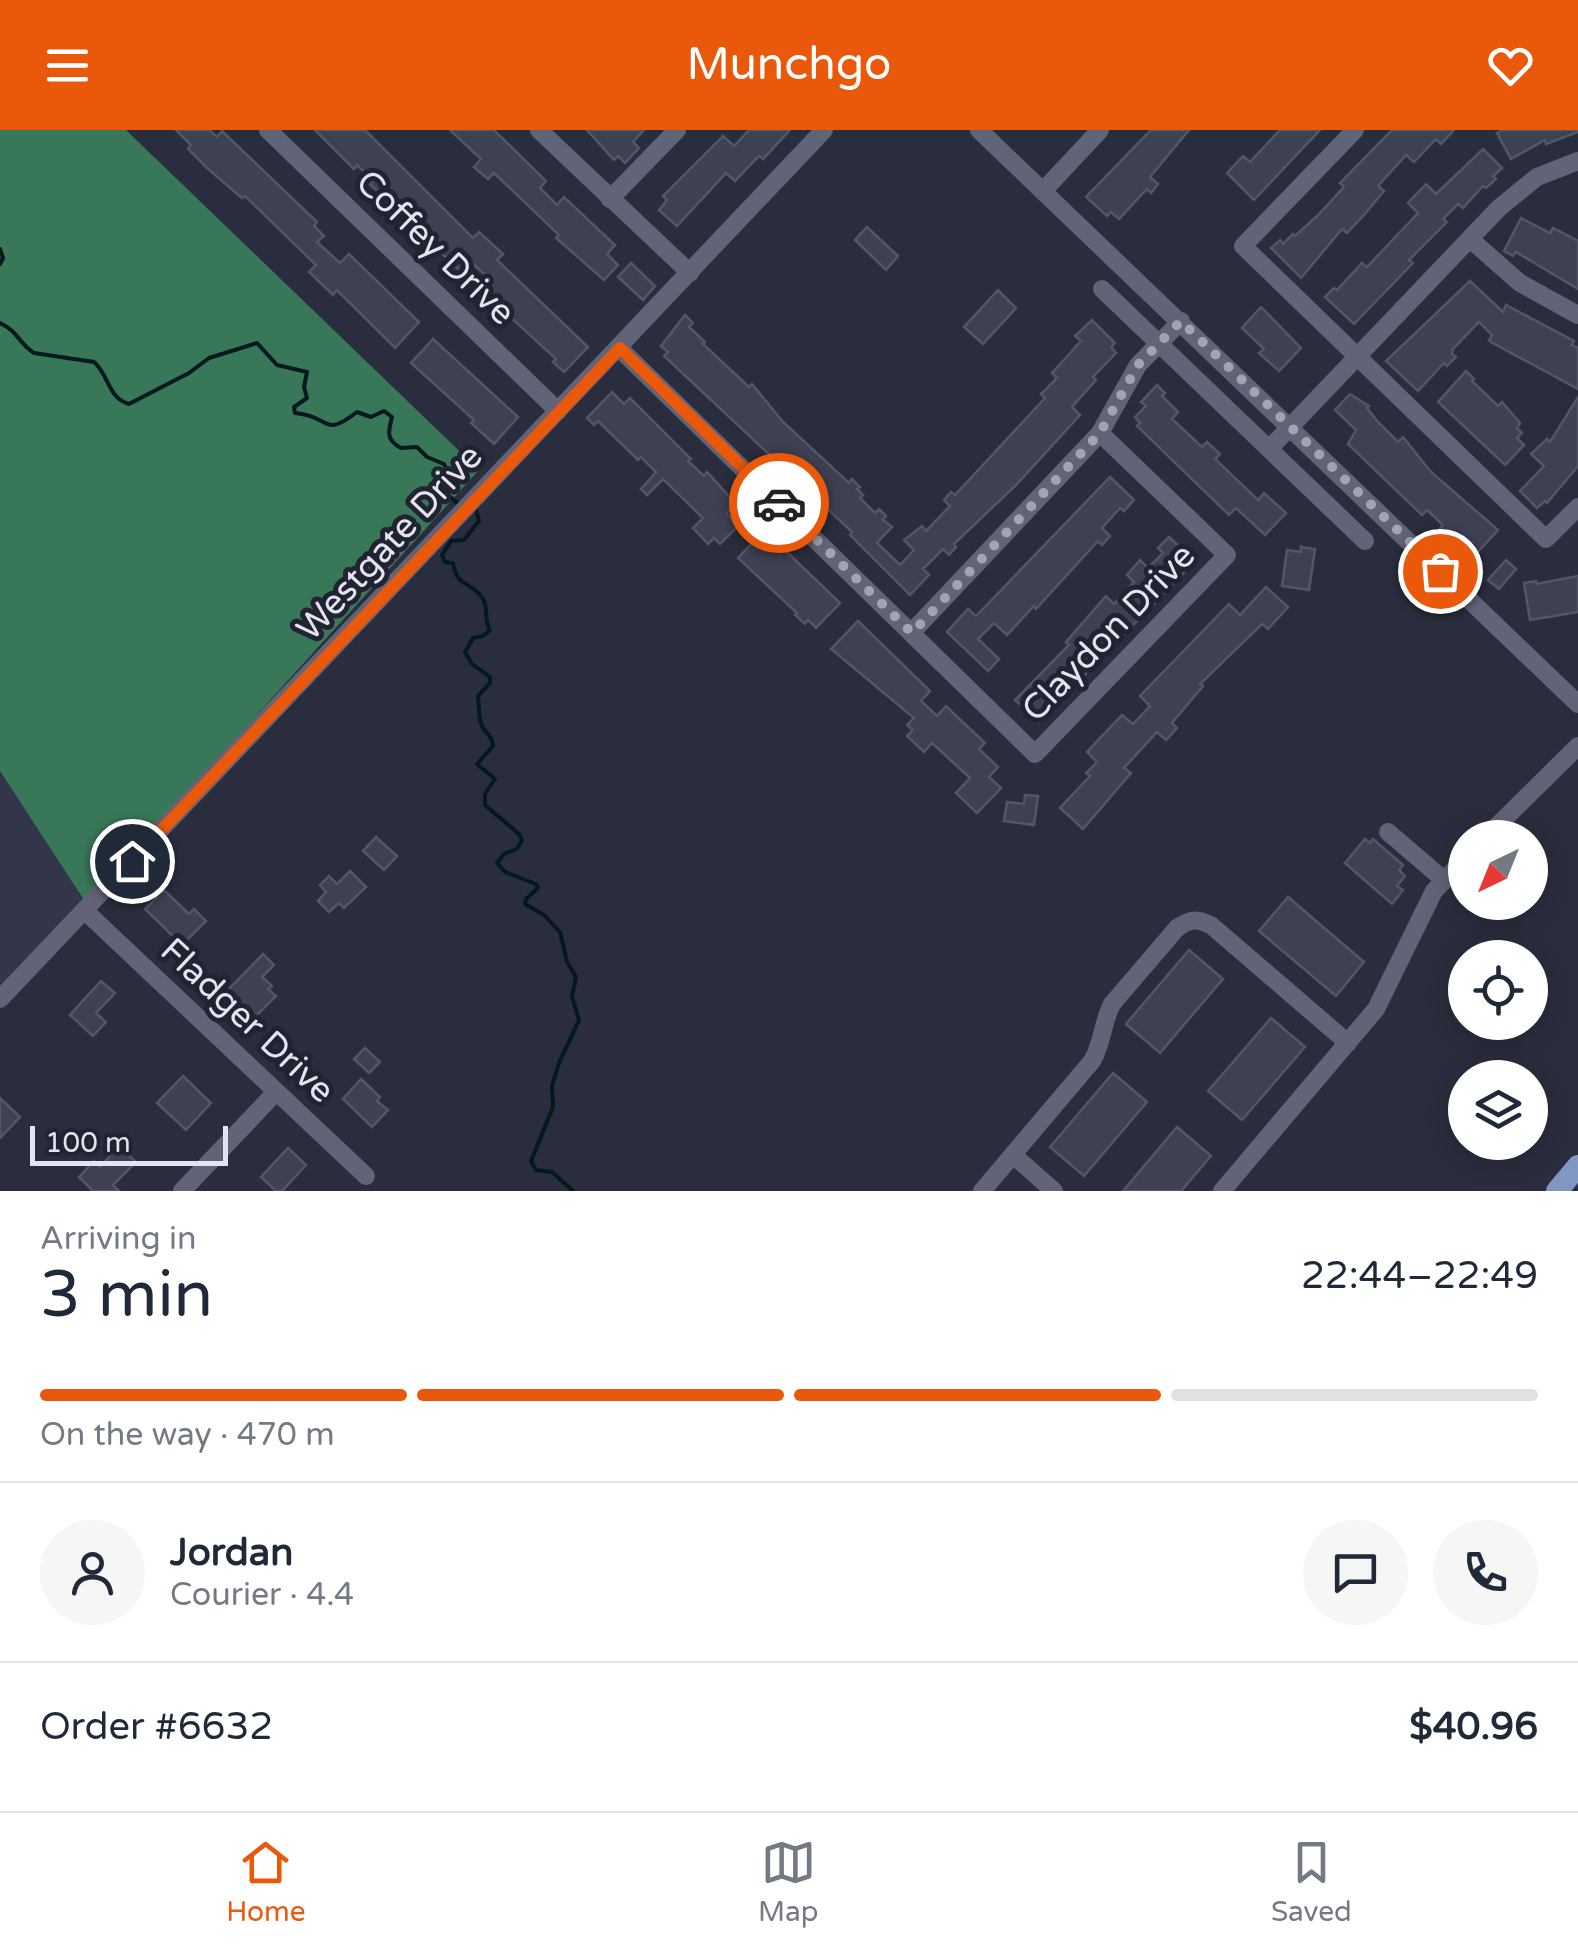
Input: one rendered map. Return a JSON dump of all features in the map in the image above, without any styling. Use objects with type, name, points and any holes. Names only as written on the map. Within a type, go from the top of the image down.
[{"type":"main road","points":[[1557,1191],[1578,1166]]},
{"type":"street","name":"Coffey Drive","points":[[268,130],[558,411]]},
{"type":"street","points":[[539,130],[690,273]]},
{"type":"street","points":[[610,198],[677,130]]},
{"type":"street","name":"Westgate Drive","points":[[0,998],[824,130]]},
{"type":"street","points":[[978,130],[1578,704]]},
{"type":"street","points":[[1043,191],[1100,130]]},
{"type":"street","points":[[1355,130],[1243,246],[1546,539],[1578,506]]},
{"type":"street","points":[[1269,449],[1499,208],[1537,177],[1578,161]]},
{"type":"street","points":[[1470,239],[1520,284],[1578,315]]},
{"type":"street","points":[[1102,289],[1364,541]]},
{"type":"street","points":[[620,348],[912,633],[1100,433],[1138,365],[1181,321]]},
{"type":"street","name":"Claydon Drive","points":[[912,633],[1035,754],[1227,555],[1100,433]]},
{"type":"street","points":[[1504,820],[1578,746]]},
{"type":"street","points":[[1388,832],[1444,880]]},
{"type":"street","points":[[1222,1191],[1348,1043],[1386,991],[1434,891],[1448,876]]},
{"type":"street","name":"Fladger Drive","points":[[85,910],[366,1176]]},
{"type":"street","points":[[982,1191],[1092,1061],[1112,1004],[1176,928],[1189,920],[1212,926],[1348,1043]]},
{"type":"street","points":[[182,1191],[276,1092]]},
{"type":"street","points":[[1013,1156],[1054,1191]]},
{"type":"shaded area","points":[[0,771],[86,903],[0,991]]},
{"type":"green space","points":[[0,130],[126,130],[479,470],[86,903],[0,771]]},
{"type":"building","points":[[176,130],[209,130],[217,137],[222,131],[317,222],[314,226],[324,236],[317,242],[340,263],[349,254],[419,322],[395,348],[337,290],[333,295],[309,272],[316,265],[245,196],[242,198],[207,168]]},
{"type":"building","points":[[315,130],[365,130],[473,238],[479,232],[503,254],[497,260],[588,347],[564,372],[553,362],[556,359],[482,291],[492,281],[471,262],[461,272],[370,184],[373,180],[357,165],[354,169]]},
{"type":"building","points":[[450,130],[494,130],[546,181],[540,188],[557,205],[564,197],[615,245],[607,254],[618,265],[604,280],[556,238],[559,235],[494,173],[488,179],[474,167],[481,159]]},
{"type":"building","points":[[587,130],[644,130],[633,142],[639,148],[625,163],[618,156],[614,160]]},
{"type":"building","points":[[749,130],[790,130],[735,181],[726,173],[677,226],[659,210],[667,200],[663,196],[723,136],[734,146]]},
{"type":"building","points":[[1151,130],[1189,130],[1150,177],[1158,184],[1151,193],[1147,189],[1119,219],[1111,212],[1107,216],[1086,197]]},
{"type":"building","points":[[1280,130],[1320,130],[1254,200],[1227,173],[1243,156],[1250,162]]},
{"type":"building","points":[[1392,130],[1454,130],[1441,144],[1436,139],[1414,162],[1406,155],[1378,186],[1384,191],[1364,215],[1347,233],[1342,229],[1301,278],[1271,248],[1280,240],[1283,244],[1295,236],[1317,216],[1344,187],[1340,183]]},
{"type":"building","points":[[1578,132],[1546,144],[1545,140],[1511,159],[1497,133]]},
{"type":"building","points":[[1483,149],[1502,168],[1493,176],[1496,179],[1486,188],[1483,186],[1463,208],[1458,204],[1443,219],[1447,222],[1409,260],[1413,263],[1354,324],[1325,297],[1362,263],[1367,267],[1418,213],[1408,203],[1426,184],[1436,194]]},
{"type":"building","points":[[1521,218],[1550,233],[1553,228],[1578,241],[1578,289],[1516,252],[1513,256],[1504,251]]},
{"type":"building","points":[[867,227],[898,256],[886,270],[855,240]]},
{"type":"building","points":[[631,263],[655,286],[643,300],[618,277]]},
{"type":"building","points":[[1470,281],[1503,312],[1506,305],[1574,341],[1572,345],[1578,348],[1578,389],[1489,341],[1492,335],[1479,322],[1453,349],[1456,357],[1447,366],[1444,363],[1418,391],[1386,361]]},
{"type":"building","points":[[998,290],[1016,308],[983,344],[964,327]]},
{"type":"building","points":[[1261,307],[1301,348],[1279,371],[1259,353],[1264,349],[1242,328]]},
{"type":"building","points":[[685,315],[703,344],[749,387],[752,384],[783,422],[849,483],[852,479],[860,487],[860,498],[875,513],[879,509],[886,516],[883,520],[892,527],[877,543],[900,565],[914,550],[904,540],[922,526],[926,531],[950,506],[944,500],[951,492],[955,495],[1045,398],[1041,394],[1057,378],[1052,373],[1081,341],[1075,336],[1092,320],[1115,343],[1111,347],[1116,353],[1072,407],[1080,415],[1016,485],[954,544],[956,547],[949,555],[943,549],[923,569],[929,575],[910,595],[850,535],[852,532],[664,356],[668,352],[661,346]]},
{"type":"building","points":[[433,339],[518,417],[494,444],[471,423],[474,420],[411,363]]},
{"type":"building","points":[[1466,371],[1472,381],[1498,406],[1502,402],[1520,423],[1517,428],[1522,433],[1517,438],[1524,445],[1505,465],[1438,402]]},
{"type":"building","points":[[1157,385],[1178,412],[1172,419],[1202,447],[1207,442],[1220,454],[1215,459],[1258,500],[1264,493],[1286,513],[1265,535],[1236,508],[1229,515],[1137,426],[1140,423],[1135,417],[1146,406],[1141,402]]},
{"type":"building","points":[[612,392],[624,404],[630,398],[691,459],[688,461],[704,476],[707,472],[736,504],[727,513],[737,527],[720,544],[714,538],[708,544],[693,528],[703,518],[663,479],[647,495],[641,489],[656,472],[598,421],[594,425],[587,418]]},
{"type":"building","points":[[1350,394],[1369,406],[1377,421],[1398,442],[1403,437],[1431,472],[1498,530],[1477,553],[1474,550],[1471,554],[1452,537],[1448,541],[1438,531],[1443,525],[1427,510],[1422,515],[1348,444],[1356,430],[1335,410]]},
{"type":"building","points":[[1578,397],[1578,466],[1547,503],[1537,508],[1520,491],[1544,466],[1531,454],[1547,439],[1550,442]]},
{"type":"building","points":[[1110,477],[1134,500],[1124,511],[1120,508],[1102,528],[1110,536],[1102,545],[1098,541],[1007,635],[994,623],[978,639],[999,659],[988,671],[947,632],[968,609],[976,616]]},
{"type":"building","points":[[764,530],[840,603],[816,628],[808,620],[805,624],[738,558]]},
{"type":"building","points":[[1169,537],[1195,561],[1039,722],[1015,700],[1069,645],[1066,642],[1106,596],[1114,604],[1134,582],[1127,575],[1140,560],[1148,568],[1163,553],[1158,548]]},
{"type":"building","points":[[1301,547],[1315,549],[1309,590],[1282,586],[1287,550],[1301,552]]},
{"type":"building","points":[[1506,560],[1516,569],[1499,589],[1488,580]]},
{"type":"building","points":[[1578,576],[1578,612],[1530,620],[1524,583]]},
{"type":"building","points":[[1266,587],[1288,607],[1268,629],[1262,624],[1200,684],[1203,686],[1172,723],[1177,728],[1166,740],[1157,732],[1124,768],[1131,773],[1083,829],[1060,808],[1090,776],[1086,773],[1097,762],[1087,752],[1122,715],[1133,724],[1150,706],[1140,696],[1229,604],[1240,615]]},
{"type":"building","points":[[858,621],[930,691],[921,701],[937,716],[946,706],[985,743],[979,749],[998,767],[989,777],[1001,788],[977,813],[956,793],[970,778],[932,743],[924,752],[907,736],[913,730],[907,725],[914,718],[831,649]]},
{"type":"building","points":[[1025,795],[1038,796],[1034,825],[1004,821],[1007,802],[1024,804]]},
{"type":"building","points":[[376,837],[397,856],[384,870],[363,851]]},
{"type":"building","points":[[1365,839],[1370,843],[1373,839],[1403,865],[1399,870],[1405,876],[1397,886],[1403,890],[1392,904],[1345,863]]},
{"type":"building","points":[[350,871],[366,887],[344,908],[339,903],[329,912],[318,901],[326,892],[320,885],[329,876],[337,884]]},
{"type":"building","points":[[164,890],[189,914],[194,909],[206,921],[182,945],[145,909]]},
{"type":"building","points":[[1288,897],[1364,962],[1336,996],[1259,931]]},
{"type":"building","points":[[1189,950],[1223,979],[1160,1053],[1126,1024]]},
{"type":"building","points":[[263,954],[274,965],[262,977],[276,996],[255,1017],[228,990]]},
{"type":"building","points":[[101,981],[115,993],[96,1013],[106,1022],[93,1036],[70,1015]]},
{"type":"building","points":[[1271,1018],[1305,1047],[1242,1120],[1208,1091]]},
{"type":"building","points":[[365,1048],[380,1062],[369,1073],[354,1059]]},
{"type":"building","points":[[1113,1073],[1147,1102],[1084,1176],[1050,1147]]},
{"type":"building","points":[[183,1076],[211,1103],[186,1130],[157,1103]]},
{"type":"building","points":[[361,1079],[388,1110],[372,1127],[343,1099]]},
{"type":"building","points":[[0,1098],[20,1117],[0,1138]]},
{"type":"building","points":[[1177,1127],[1211,1156],[1181,1191],[1123,1191]]},
{"type":"building","points":[[119,1146],[136,1162],[113,1185],[119,1191],[93,1191],[79,1177],[94,1161],[100,1167]]},
{"type":"building","points":[[288,1148],[306,1165],[282,1191],[276,1191],[261,1177]]},
{"type":"waterway","points":[[0,249],[0,264]]},
{"type":"waterway","points":[[0,323],[34,353],[94,362],[117,397],[129,404],[189,373],[209,358],[257,343],[277,365],[307,372],[307,398],[294,407],[295,413],[332,425],[357,412],[371,417],[384,411],[392,417],[389,435],[396,445],[417,447],[427,457],[444,464],[449,475],[448,495],[457,503]]},
{"type":"waterway","points":[[476,509],[479,521],[464,540],[451,541],[442,555],[445,562],[453,563],[458,577],[475,589],[486,607],[490,630],[473,638],[465,652],[472,664],[490,677],[490,683],[478,696],[481,723],[493,746],[477,764],[495,779],[485,794],[485,805],[522,840],[517,849],[504,854],[497,863],[505,872],[536,884],[538,888],[525,904],[544,915],[560,932],[567,962],[576,977],[572,996],[579,1020],[559,1063],[552,1086],[553,1107],[531,1161],[536,1170],[552,1172],[573,1191]]},
{"type":"way so far","points":[[779,503],[912,633],[1100,433],[1138,365],[1181,321],[1440,571]]},
{"type":"route","points":[[132,861],[620,348],[779,503]]}]
